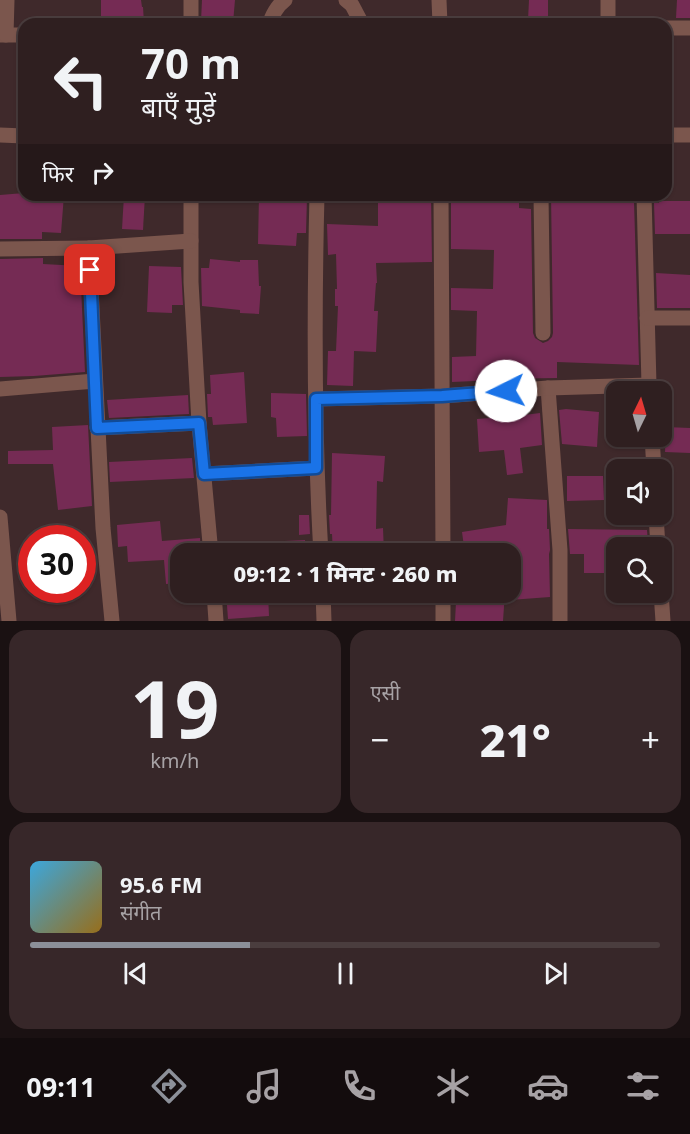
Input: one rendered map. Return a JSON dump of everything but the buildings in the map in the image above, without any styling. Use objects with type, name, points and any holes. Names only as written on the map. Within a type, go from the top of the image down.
[{"type":"street","points":[[3,35],[7,0]]},
{"type":"street","points":[[191,0],[191,18]]},
{"type":"street","points":[[272,18],[281,2],[285,0]]},
{"type":"street","points":[[346,0],[352,5],[359,18]]},
{"type":"street","points":[[439,0],[440,18]]},
{"type":"street","points":[[608,0],[608,18]]},
{"type":"street","points":[[672,28],[690,28]]},
{"type":"street","points":[[0,135],[18,136]]},
{"type":"street","points":[[672,135],[690,135]]},
{"type":"street","points":[[191,201],[191,282],[199,423],[210,543]]},
{"type":"street","points":[[317,201],[316,468],[320,543]]},
{"type":"street","points":[[441,201],[442,543]]},
{"type":"street","points":[[541,201],[543,333]]},
{"type":"street","points":[[644,201],[649,381]]},
{"type":"street","points":[[0,249],[89,248],[191,242]]},
{"type":"street","points":[[89,248],[103,528],[112,621]]},
{"type":"street","points":[[647,318],[690,318]]},
{"type":"street","points":[[0,389],[95,381]]},
{"type":"street","points":[[316,399],[442,396],[548,388],[606,388]]},
{"type":"street","points":[[548,388],[560,550],[560,621]]},
{"type":"street","points":[[97,428],[199,423]]},
{"type":"street","points":[[204,474],[316,468]]},
{"type":"street","points":[[0,517],[9,621]]},
{"type":"street","points":[[215,603],[216,621]]},
{"type":"street","points":[[323,603],[324,621]]},
{"type":"street","points":[[443,603],[443,621]]},
{"type":"street","points":[[662,603],[663,621]]},
{"type":"route","points":[[90,270],[97,428],[199,423],[204,474],[316,468],[316,399],[442,396],[506,391]]}]
